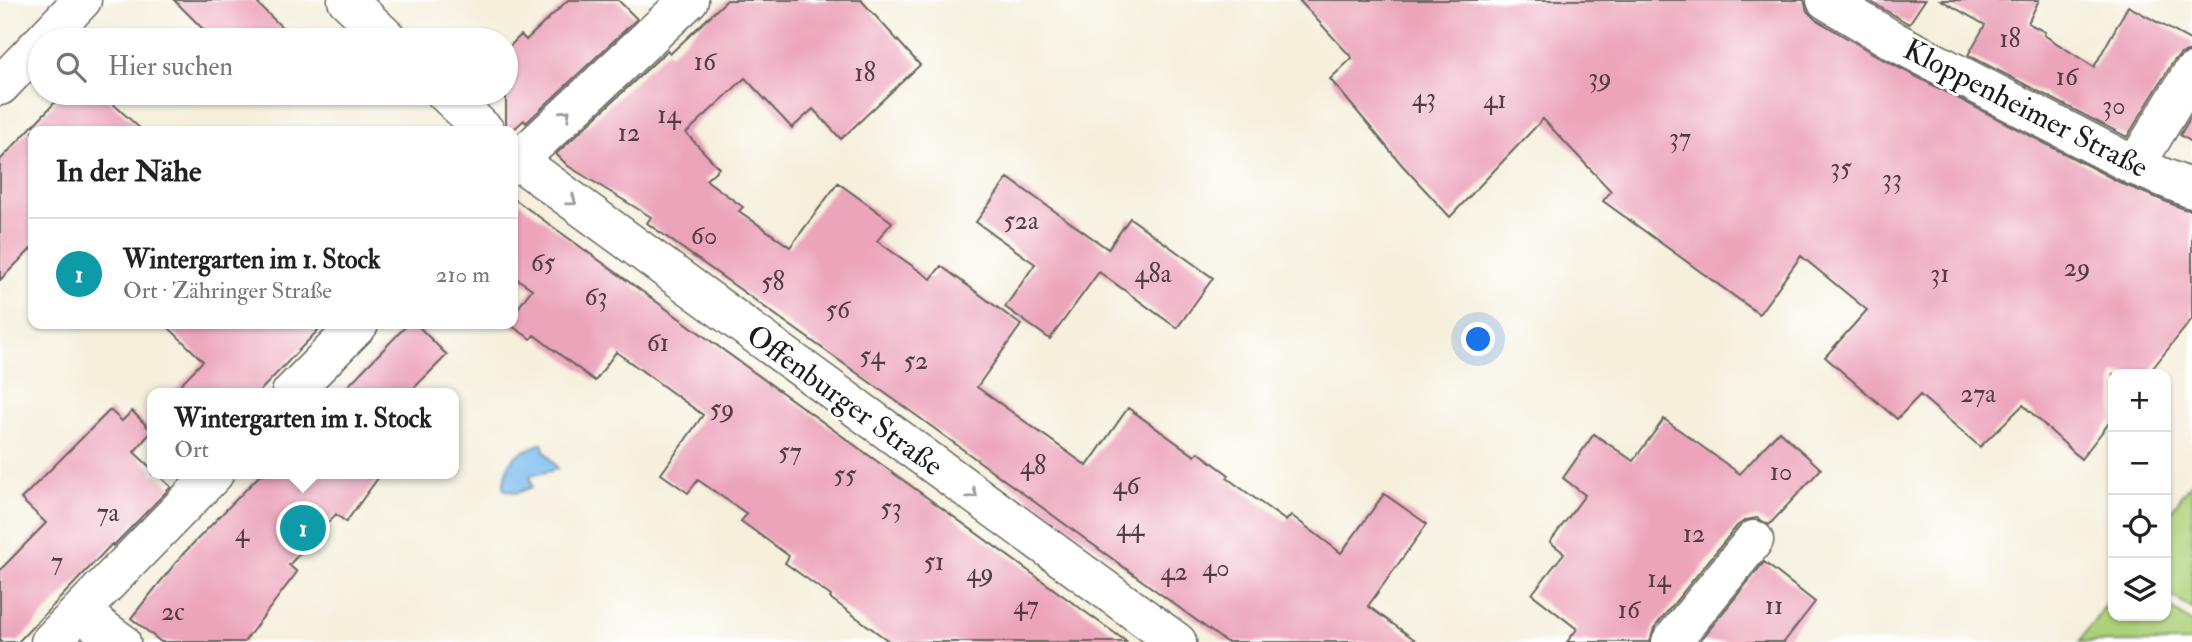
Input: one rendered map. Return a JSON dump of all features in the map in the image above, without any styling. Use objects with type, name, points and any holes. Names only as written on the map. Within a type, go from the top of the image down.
[{"type":"street","points":[[55,28],[82,0]]},
{"type":"street","points":[[347,0],[376,28]]},
{"type":"street","points":[[518,157],[689,0]]},
{"type":"street","name":"Kloppenheimer Straße","points":[[1826,0],[1894,41],[2135,166],[2192,189]]},
{"type":"street","points":[[0,86],[28,57]]},
{"type":"street","points":[[2135,166],[2192,74]]},
{"type":"street","points":[[458,105],[480,126]]},
{"type":"street","name":"Offenburger Straße","points":[[518,164],[1177,642]]},
{"type":"street","points":[[297,388],[354,329]]},
{"type":"street","points":[[50,642],[209,479]]},
{"type":"street","points":[[1671,642],[1754,540]]},
{"type":"street","points":[[80,612],[121,642]]},
{"type":"green space","points":[[2192,481],[2192,609],[2171,595],[2171,512]]},
{"type":"green space","points":[[2108,602],[2108,621],[2171,621],[2171,608],[2192,623],[2192,642],[2079,642]]},
{"type":"water","points":[[542,443],[558,469],[530,476],[532,487],[517,493],[503,489],[509,464],[513,459]]},
{"type":"building","points":[[174,0],[254,0],[283,28],[202,28]]},
{"type":"building","points":[[568,0],[618,0],[637,19],[526,123],[524,120],[517,126],[506,126],[506,105],[518,105],[518,38],[521,35],[526,40]]},
{"type":"building","points":[[727,0],[861,0],[920,65],[841,139],[813,109],[792,128],[745,78],[686,133],[719,168],[706,180],[743,207],[739,211],[790,247],[838,183],[892,222],[877,241],[931,279],[941,266],[1021,325],[977,387],[1087,466],[1128,408],[1195,456],[1198,452],[1229,475],[1227,478],[1286,521],[1291,515],[1341,553],[1384,494],[1427,524],[1368,606],[1418,642],[1226,642],[647,223],[651,217],[568,166],[556,154],[667,51],[670,54]]},
{"type":"building","points":[[1299,0],[1804,0],[1807,11],[1815,19],[1884,60],[2125,185],[2192,210],[2192,319],[2152,369],[2108,369],[2108,424],[2081,459],[2023,405],[1980,447],[1920,395],[1897,419],[1825,357],[1867,310],[1801,256],[1759,314],[1603,201],[1611,191],[1543,119],[1450,217],[1330,79],[1352,58]]},
{"type":"building","points":[[1868,0],[1925,0],[1909,24]]},
{"type":"building","points":[[1941,0],[2039,0],[2028,23],[2094,67],[2128,6],[2192,41],[2192,51],[2181,54],[2173,62],[2127,137],[1968,55],[1985,25]]},
{"type":"building","points":[[53,105],[114,105],[137,126],[32,126]]},
{"type":"building","points":[[2192,115],[2192,142],[2180,135]]},
{"type":"building","points":[[28,131],[28,252],[0,280],[0,160]]},
{"type":"building","points":[[1008,178],[1108,249],[1130,218],[1213,278],[1177,328],[1099,272],[1050,339],[1005,307],[1035,264],[976,222]]},
{"type":"building","points":[[518,202],[1127,642],[890,642],[785,563],[789,556],[741,521],[747,514],[698,480],[688,493],[661,474],[703,415],[616,352],[595,381],[534,335],[531,339],[516,329],[518,308],[532,289],[518,279]]},
{"type":"building","points":[[170,329],[319,329],[263,388],[177,388],[203,361]]},
{"type":"building","points":[[403,329],[421,329],[447,355],[414,388],[346,388]]},
{"type":"building","points":[[110,410],[122,421],[132,411],[147,426],[147,437],[134,452],[147,464],[147,479],[162,479],[171,487],[18,642],[0,642],[0,570],[46,523],[21,499]]},
{"type":"building","points":[[1664,419],[1740,474],[1779,431],[1821,469],[1769,525],[1757,518],[1746,520],[1737,526],[1654,628],[1650,642],[1567,642],[1577,629],[1532,594],[1564,553],[1550,542],[1585,495],[1563,478],[1594,434],[1633,461]]},
{"type":"building","points":[[256,479],[377,479],[346,522],[336,514],[289,565],[297,572],[244,642],[161,642],[131,618],[182,555]]},
{"type":"building","points":[[1764,562],[1815,602],[1784,642],[1699,642]]},
{"type":"place","name":"Wintergarten im 1. Stock","points":[[303,528]]}]
